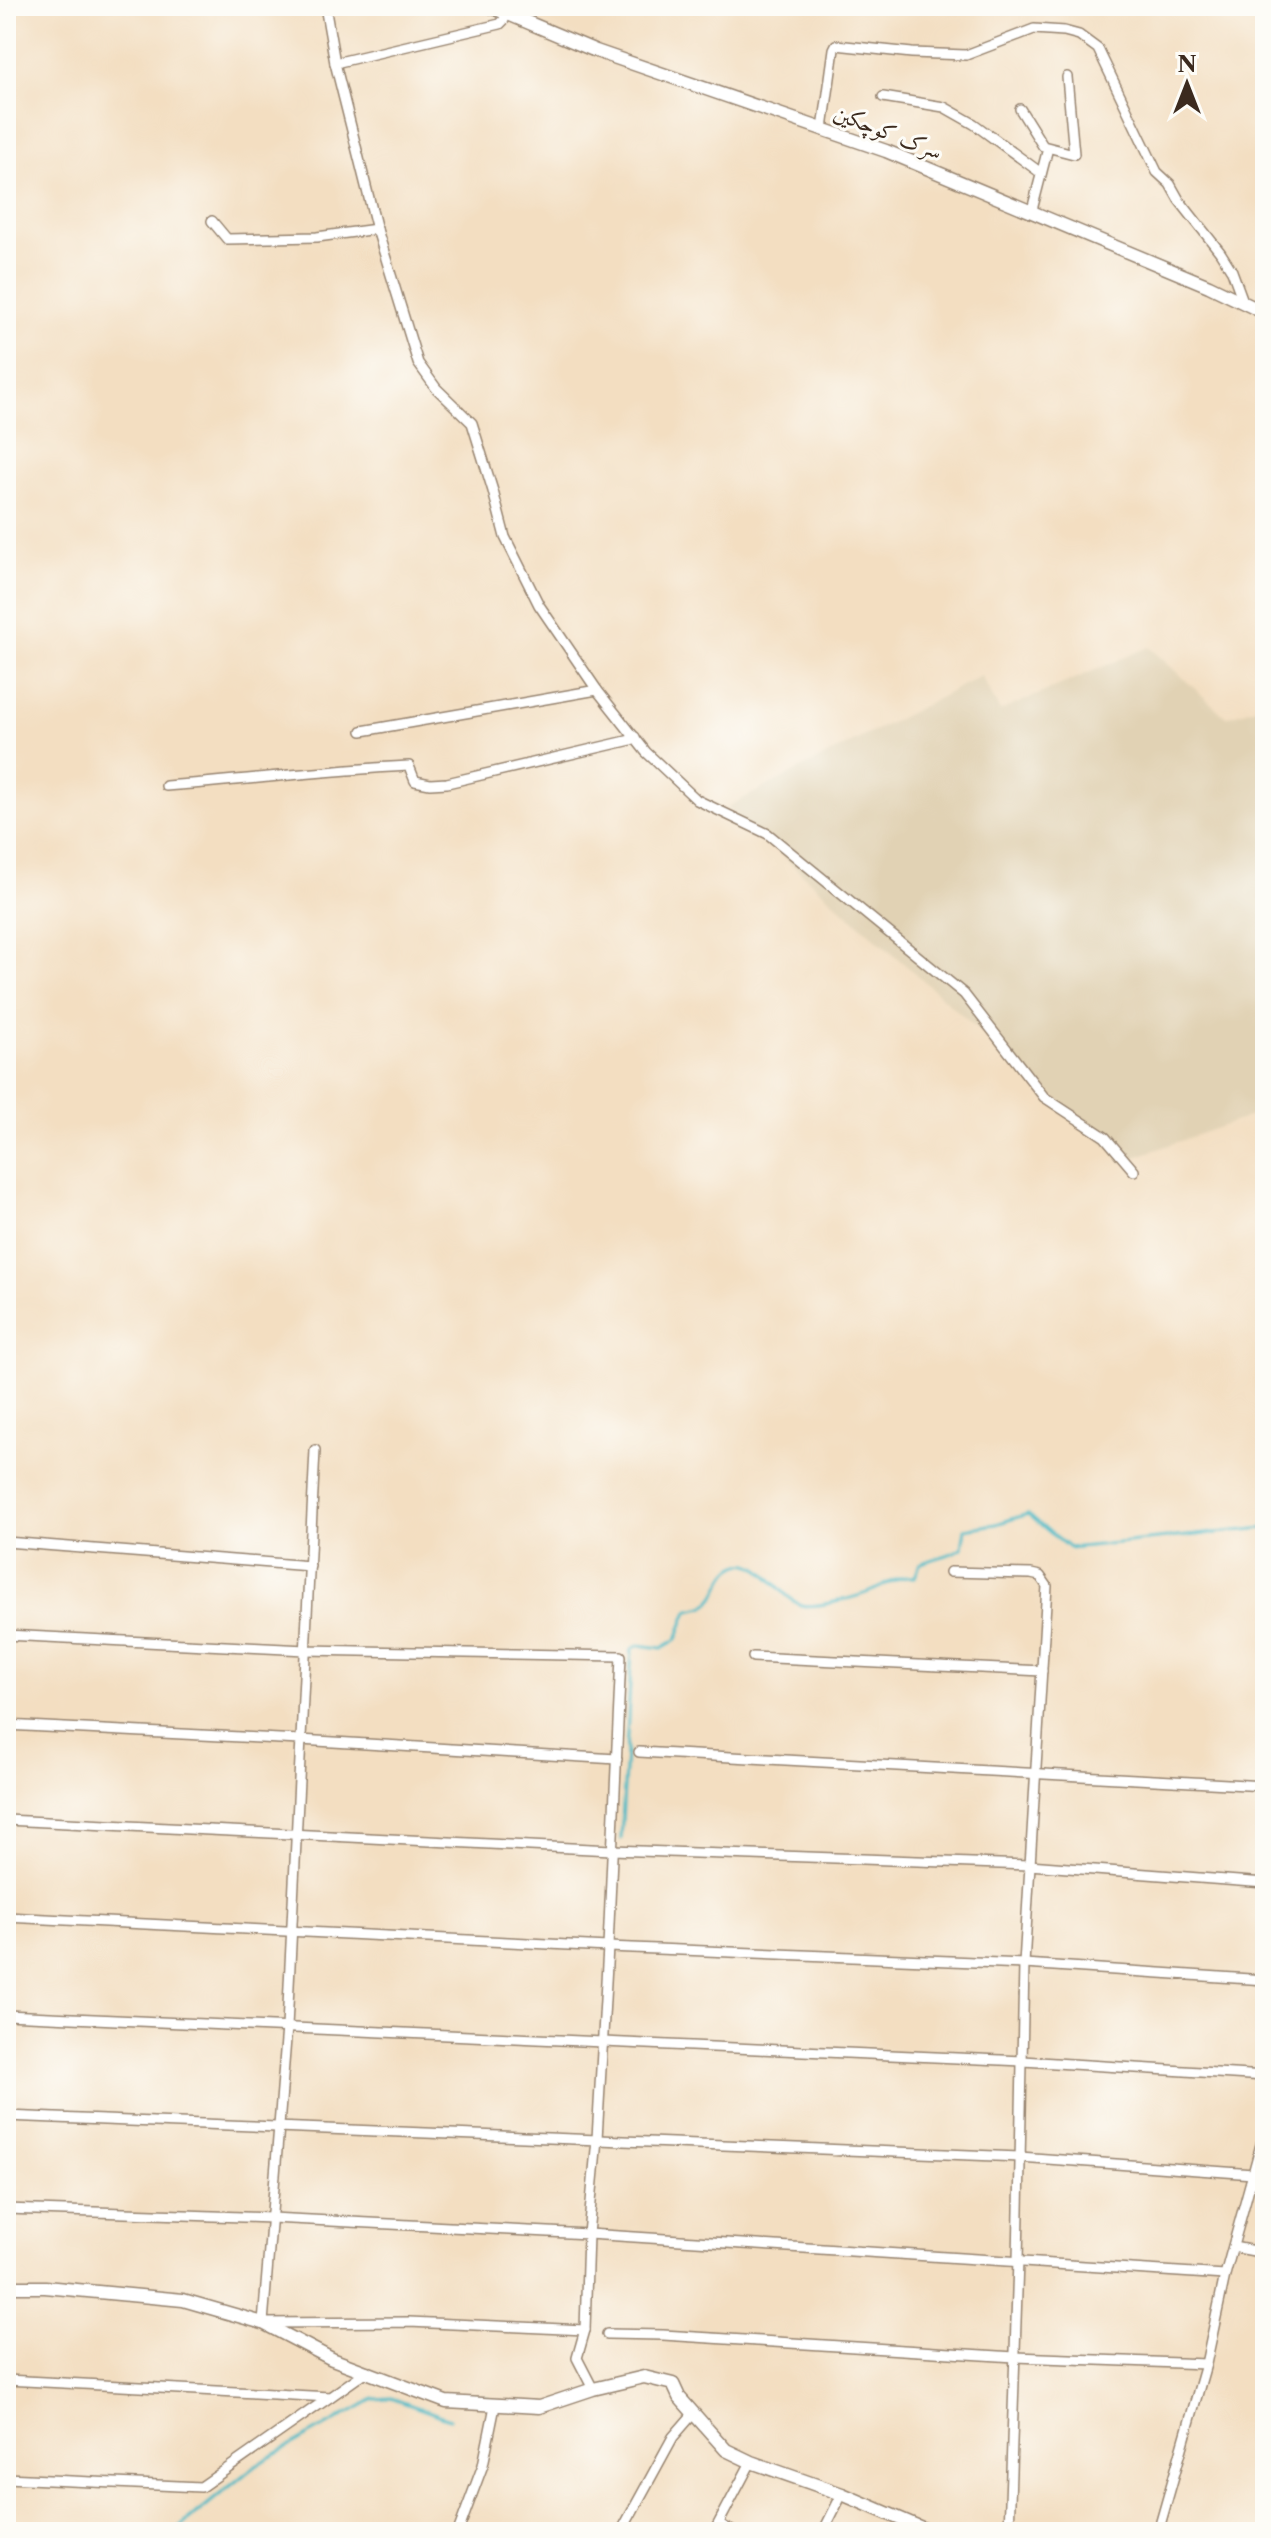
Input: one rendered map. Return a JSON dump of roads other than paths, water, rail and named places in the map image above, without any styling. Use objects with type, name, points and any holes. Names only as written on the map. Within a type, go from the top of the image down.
[{"type":"street","points":[[325,6],[335,63],[377,229],[418,363],[436,388],[472,423],[505,537],[539,605],[597,690],[646,752],[697,800],[768,834],[964,994],[1044,1097],[1105,1137],[1134,1171]]},
{"type":"street","name":"سرک کوچکین","points":[[489,6],[508,10],[596,51],[886,151],[1032,210],[1265,313]]},
{"type":"street","points":[[335,63],[500,24],[508,10]]},
{"type":"street","points":[[823,129],[836,45],[956,55],[975,53],[1010,36],[1034,29],[1079,35],[1098,49],[1157,172],[1170,184],[1220,252],[1232,271],[1243,301]]},
{"type":"street","points":[[1020,109],[1043,146],[1074,153],[1067,77]]},
{"type":"street","points":[[883,97],[944,107],[974,124],[1041,173]]},
{"type":"street","points":[[1032,210],[1048,148]]},
{"type":"street","points":[[212,221],[227,239],[317,237],[377,229]]},
{"type":"street","points":[[362,731],[597,690]]},
{"type":"street","points":[[166,786],[330,770],[409,766],[415,781],[447,783],[635,737]]},
{"type":"street","points":[[263,2323],[287,2027],[315,1450]]},
{"type":"street","points":[[6,1542],[310,1566]]},
{"type":"street","points":[[950,1572],[1031,1574],[1040,1576],[1047,1586],[1024,1964],[1009,2532]]},
{"type":"street","points":[[6,1635],[306,1650],[621,1656],[597,2139],[588,2234],[585,2330],[578,2352],[593,2389]]},
{"type":"street","points":[[753,1657],[1042,1671]]},
{"type":"street","points":[[6,1725],[617,1759]]},
{"type":"street","points":[[639,1752],[1265,1786]]},
{"type":"street","points":[[6,1820],[612,1850],[1029,1865],[1265,1883]]},
{"type":"street","points":[[6,1917],[1024,1964],[1265,1980]]},
{"type":"street","points":[[6,2015],[1023,2061],[1265,2076]]},
{"type":"street","points":[[6,2116],[1020,2157],[1253,2174]]},
{"type":"street","points":[[1158,2532],[1206,2364],[1225,2275],[1265,2130]]},
{"type":"street","points":[[6,2209],[588,2234],[1225,2275]]},
{"type":"street","points":[[1233,2247],[1265,2253]]},
{"type":"street","points":[[6,2287],[45,2287],[183,2300],[263,2323],[332,2359],[446,2402],[539,2407],[593,2389],[644,2377],[673,2384],[679,2397],[726,2450],[931,2532]]},
{"type":"street","points":[[263,2323],[409,2322],[585,2330]]},
{"type":"street","points":[[607,2334],[1015,2357],[1206,2364]]},
{"type":"street","points":[[6,2478],[201,2487],[367,2371]]},
{"type":"street","points":[[6,2380],[330,2397]]},
{"type":"street","points":[[458,2532],[483,2465],[495,2406]]},
{"type":"street","points":[[621,2532],[673,2437],[693,2414]]},
{"type":"street","points":[[734,2532],[716,2528],[751,2462]]},
{"type":"street","points":[[823,2532],[842,2494]]},
{"type":"waterway","points":[[621,1839],[632,1649],[639,1645],[662,1648],[677,1639],[688,1611],[711,1602],[734,1567],[741,1564],[757,1567],[786,1595],[808,1606],[838,1601],[899,1579],[915,1577],[920,1564],[962,1548],[965,1529],[1028,1514],[1069,1548],[1265,1528]]},
{"type":"waterway","points":[[467,2395],[487,2398]]},
{"type":"waterway","points":[[174,2532],[256,2465],[374,2399],[391,2398],[450,2419]]}]
